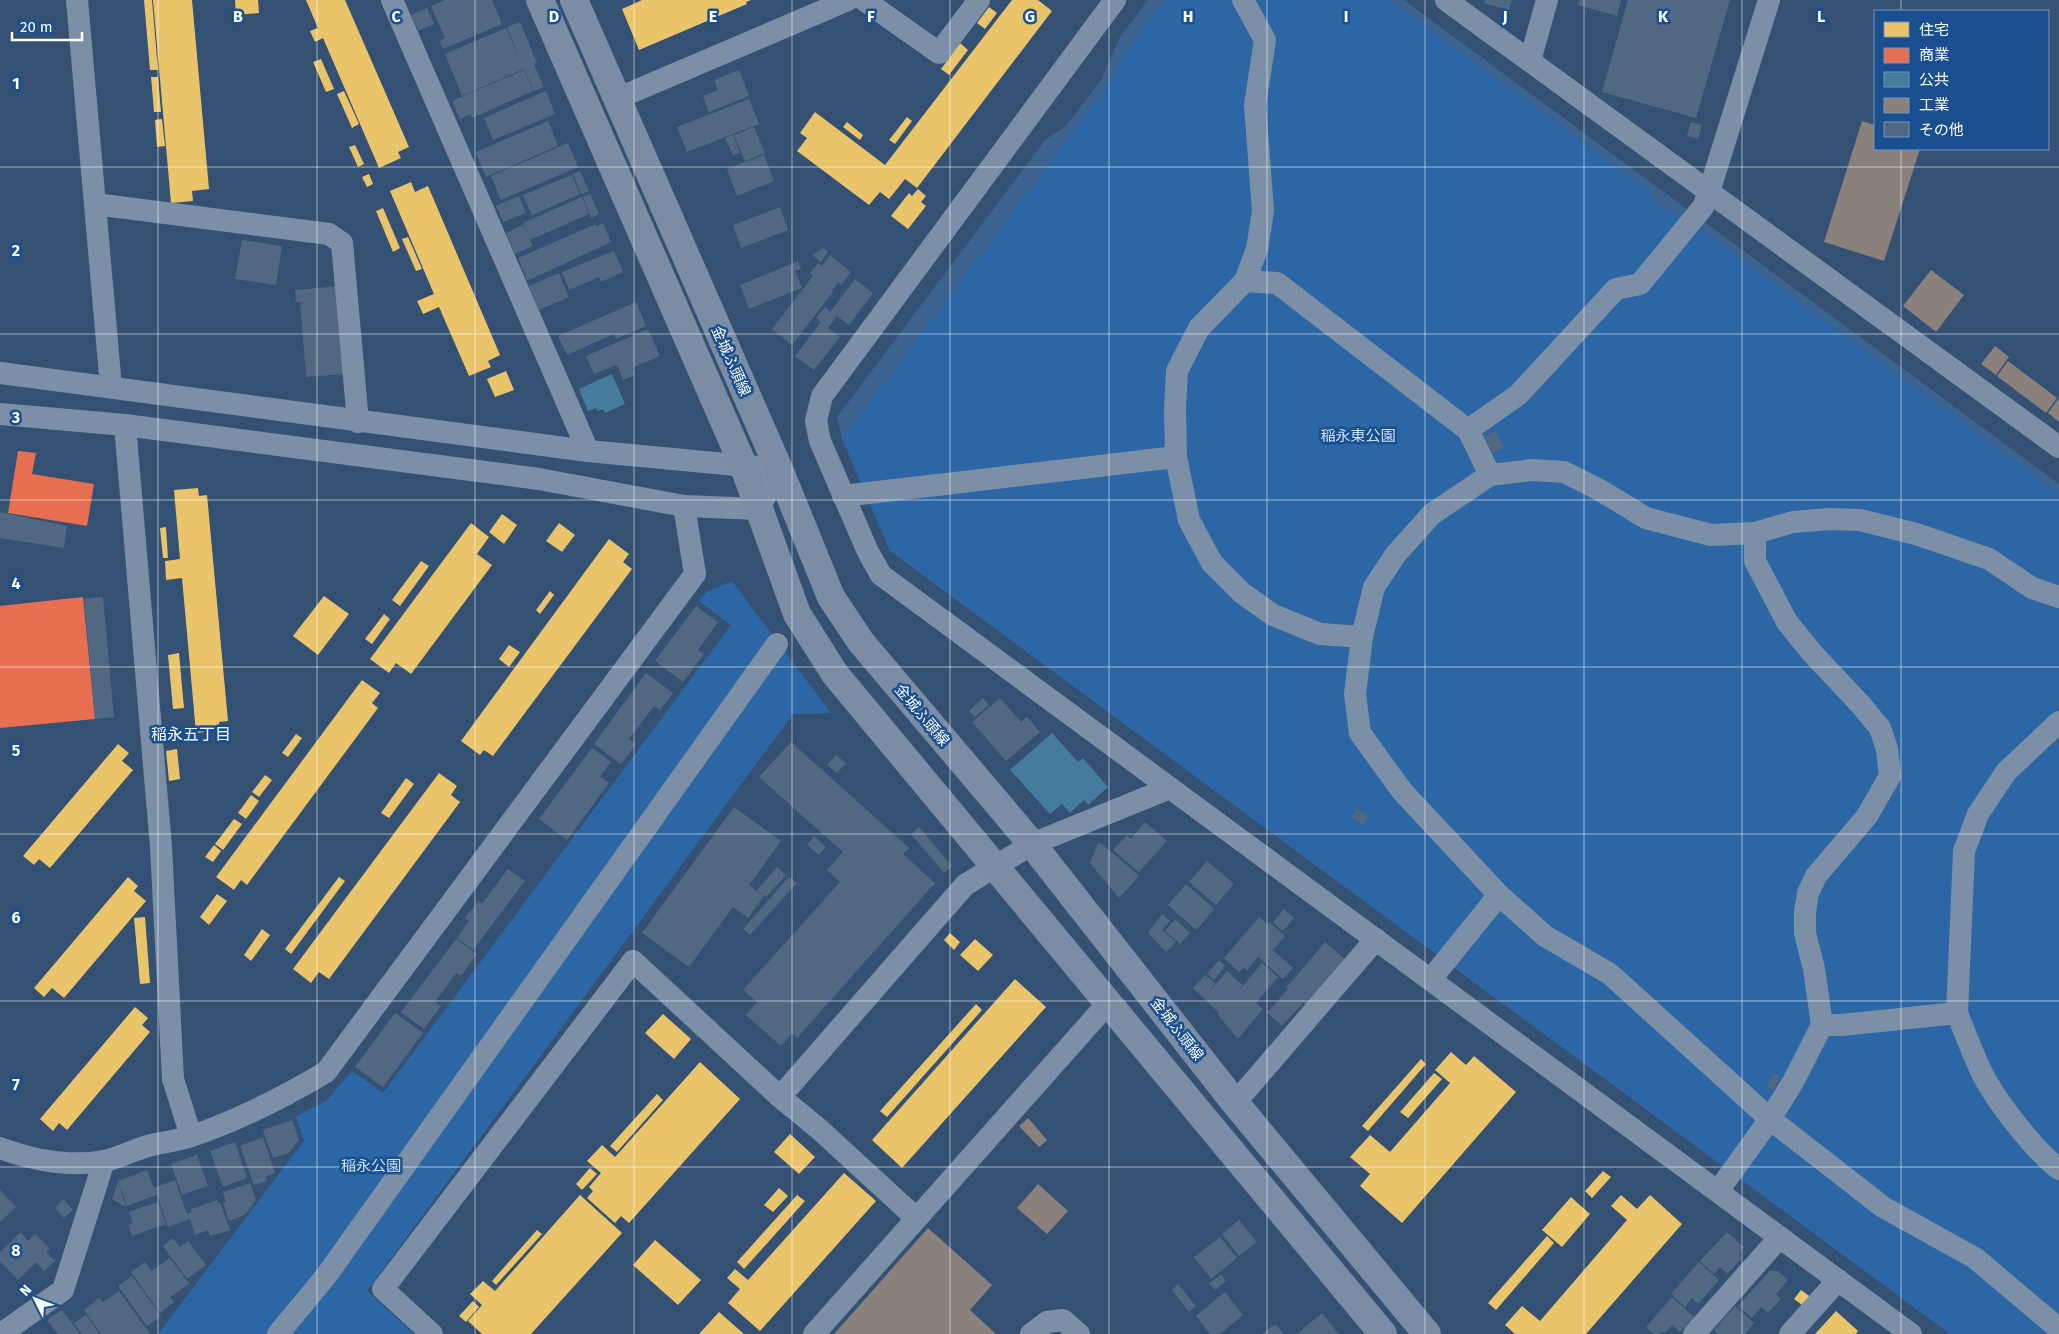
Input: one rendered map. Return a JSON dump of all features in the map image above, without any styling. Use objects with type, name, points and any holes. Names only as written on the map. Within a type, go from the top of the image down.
[{"type":"main road","name":"金城ふ頭線","points":[[540,0],[744,467],[797,614],[835,674],[1383,1334]]},
{"type":"main road","name":"金城ふ頭線","points":[[574,0],[832,596],[861,642],[1032,844],[1235,1103],[1427,1334]]},
{"type":"street","points":[[77,0],[111,387]]},
{"type":"street","points":[[392,0],[588,451]]},
{"type":"street","points":[[616,99],[848,0]]},
{"type":"street","points":[[864,0],[939,53],[978,0]]},
{"type":"street","points":[[1244,0],[1265,40],[1255,105],[1263,211],[1257,249],[1245,281],[1199,328],[1177,371],[1175,410],[1176,457],[1189,520],[1212,563],[1242,593],[1273,615],[1320,634],[1362,637]]},
{"type":"street","points":[[1446,0],[1530,61],[1706,200],[2059,447]]},
{"type":"street","points":[[1530,61],[1547,0]]},
{"type":"street","points":[[1468,430],[1518,395],[1616,289],[1640,284],[1706,200],[1769,0]]},
{"type":"street","points":[[1105,4],[822,396],[816,421],[820,441],[868,552],[881,575],[1912,1334]]},
{"type":"street","points":[[95,204],[329,234],[342,243],[358,422]]},
{"type":"street","points":[[1245,281],[1277,283],[1468,430],[1490,475]]},
{"type":"street","points":[[0,374],[111,387],[358,422],[588,451],[779,470],[758,510],[684,506],[539,479],[125,425],[0,414]]},
{"type":"street","points":[[125,425],[161,847],[173,1079],[191,1136]]},
{"type":"street","points":[[843,496],[1176,457]]},
{"type":"street","points":[[2059,597],[2032,588],[1989,559],[1916,534],[1860,520],[1829,519],[1793,522],[1755,533],[1711,535],[1646,518],[1598,489],[1564,472],[1532,470],[1490,475],[1432,514],[1396,554],[1374,588],[1362,637],[1355,694],[1360,733],[1402,791],[1500,895],[1545,936],[1610,974],[1770,1119],[1883,1207],[1975,1258],[2059,1329]]},
{"type":"street","points":[[0,1148],[23,1157],[64,1162],[104,1161],[148,1146],[191,1136],[296,1090],[326,1072],[695,574],[684,506]]},
{"type":"street","points":[[1718,1192],[1770,1119],[1793,1082],[1822,1025],[1814,969],[1805,933],[1805,912],[1808,893],[1816,876],[1868,816],[1890,776],[1888,749],[1880,728],[1861,704],[1813,654],[1787,622],[1755,561],[1755,533]]},
{"type":"street","points":[[278,1334],[326,1276],[777,644]]},
{"type":"street","points":[[2059,722],[2006,772],[1978,814],[1964,851],[1957,1013],[1983,1074],[2013,1120],[2048,1161],[2059,1169]]},
{"type":"street","points":[[780,1097],[965,885],[1032,844],[1170,788]]},
{"type":"street","points":[[1431,979],[1500,895]]},
{"type":"street","points":[[1235,1103],[1376,939]]},
{"type":"street","points":[[432,1334],[383,1289],[633,961],[780,1097],[819,1129],[916,1218]]},
{"type":"street","points":[[814,1334],[1109,1002]]},
{"type":"street","points":[[1822,1025],[1842,1025],[1957,1013]]},
{"type":"street","points":[[1,1334],[63,1290],[104,1161]]},
{"type":"street","points":[[1694,1334],[1780,1237]]},
{"type":"street","points":[[1790,1334],[1838,1280]]},
{"type":"street","points":[[1031,1334],[1047,1322],[1063,1320],[1079,1334]]},
{"type":"green space","name":"稲永東公園","points":[[1166,0],[1390,0],[1651,192],[1651,198],[1676,217],[1701,229],[2059,494],[2059,1334],[1950,1334],[890,551],[842,439],[1108,85],[1129,47]]},
{"type":"green space","name":"稲永公園","points":[[732,581],[831,713],[793,714],[367,1291],[414,1334],[158,1334],[304,1141],[296,1116],[326,1101],[352,1071],[383,1093],[731,625],[699,601],[706,592]]},
{"type":"shaded area","points":[[1148,0],[1166,0],[1129,47],[1108,85],[842,439],[837,417],[1046,139],[1065,127],[1101,80],[1120,37]]},
{"type":"shaded area","points":[[1390,0],[1404,0],[2059,484],[2059,494],[1701,229],[1676,217],[1651,198],[1651,192]]},
{"type":"building: 住宅","points":[[144,0],[152,0],[158,70],[150,70]]},
{"type":"building: 住宅","points":[[153,0],[192,0],[209,189],[192,191],[193,201],[171,203]]},
{"type":"building: 住宅","points":[[235,0],[258,0],[259,13],[236,15]]},
{"type":"building: 住宅","points":[[306,0],[345,0],[409,147],[398,152],[401,158],[379,168],[323,38],[315,42],[310,31],[318,28]]},
{"type":"building: 住宅","points":[[642,0],[751,0],[746,2],[747,4],[639,50],[622,9]]},
{"type":"building: 住宅","points":[[1012,0],[1038,0],[1052,11],[917,188],[905,179],[889,199],[880,192],[869,205],[797,151],[807,138],[800,133],[815,112],[885,165]]},
{"type":"building: 住宅","points":[[989,7],[997,13],[985,29],[977,23]]},
{"type":"building: 住宅","points":[[960,43],[968,50],[949,75],[941,69]]},
{"type":"building: 住宅","points":[[321,59],[334,89],[326,92],[313,62]]},
{"type":"building: 住宅","points":[[151,77],[158,77],[161,112],[154,112]]},
{"type":"building: 住宅","points":[[344,91],[359,124],[352,128],[337,94]]},
{"type":"building: 住宅","points":[[907,117],[912,121],[895,144],[889,140]]},
{"type":"building: 住宅","points":[[162,119],[165,146],[157,147],[155,120]]},
{"type":"building: 住宅","points":[[847,122],[863,135],[860,140],[843,127]]},
{"type":"building: 住宅","points":[[355,145],[364,164],[358,167],[349,147]]},
{"type":"building: 住宅","points":[[369,174],[373,184],[367,187],[362,177]]},
{"type":"building: 住宅","points":[[411,182],[415,192],[428,186],[500,355],[488,361],[491,367],[469,376],[439,307],[423,314],[417,301],[434,294],[390,191]]},
{"type":"building: 住宅","points":[[918,189],[926,196],[921,202],[926,206],[908,229],[891,216],[909,193],[912,196]]},
{"type":"building: 住宅","points":[[383,208],[400,248],[393,252],[376,211]]},
{"type":"building: 住宅","points":[[408,237],[422,269],[416,271],[402,239]]},
{"type":"building: 住宅","points":[[506,371],[514,390],[495,397],[487,379]]},
{"type":"building: 住宅","points":[[198,488],[199,496],[207,495],[228,721],[219,722],[220,730],[196,733],[182,578],[166,580],[165,561],[180,559],[174,490]]},
{"type":"building: 住宅","points":[[502,514],[517,525],[504,544],[489,532]]},
{"type":"building: 住宅","points":[[471,523],[489,537],[477,554],[492,565],[411,674],[396,663],[389,673],[370,659]]},
{"type":"building: 住宅","points":[[559,523],[575,535],[562,552],[546,541]]},
{"type":"building: 住宅","points":[[166,527],[168,558],[163,558],[160,528]]},
{"type":"building: 住宅","points":[[609,539],[629,554],[623,562],[632,569],[493,756],[484,750],[480,755],[461,741]]},
{"type":"building: 住宅","points":[[421,561],[429,566],[400,606],[392,600]]},
{"type":"building: 住宅","points":[[550,591],[554,595],[540,614],[536,610]]},
{"type":"building: 住宅","points":[[324,596],[349,614],[318,655],[293,636]]},
{"type":"building: 住宅","points":[[384,614],[390,619],[372,644],[365,639]]},
{"type":"building: 住宅","points":[[509,645],[520,652],[509,667],[499,659]]},
{"type":"building: 住宅","points":[[179,653],[184,708],[173,709],[168,655]]},
{"type":"building: 住宅","points":[[362,680],[380,693],[372,703],[378,708],[247,885],[241,880],[234,890],[216,877]]},
{"type":"building: 住宅","points":[[296,734],[302,738],[288,757],[282,753]]},
{"type":"building: 住宅","points":[[118,744],[129,753],[122,761],[133,770],[50,868],[39,859],[34,865],[23,856]]},
{"type":"building: 住宅","points":[[177,749],[180,779],[169,781],[166,751]]},
{"type":"building: 住宅","points":[[439,773],[457,786],[451,795],[460,802],[329,979],[319,972],[311,983],[293,969]]},
{"type":"building: 住宅","points":[[265,775],[272,780],[259,797],[252,792]]},
{"type":"building: 住宅","points":[[406,778],[414,784],[389,818],[381,813]]},
{"type":"building: 住宅","points":[[251,795],[259,801],[246,819],[238,813]]},
{"type":"building: 住宅","points":[[234,819],[242,824],[223,850],[215,844]]},
{"type":"building: 住宅","points":[[214,845],[221,851],[213,862],[205,857]]},
{"type":"building: 住宅","points":[[128,877],[138,886],[134,891],[146,901],[64,998],[52,988],[44,997],[34,988]]},
{"type":"building: 住宅","points":[[339,877],[345,881],[291,954],[285,949]]},
{"type":"building: 住宅","points":[[217,894],[227,901],[209,925],[200,917]]},
{"type":"building: 住宅","points":[[145,917],[150,983],[140,984],[134,918]]},
{"type":"building: 住宅","points":[[262,929],[270,935],[251,961],[244,955]]},
{"type":"building: 住宅","points":[[950,933],[960,942],[954,950],[944,940]]},
{"type":"building: 住宅","points":[[975,939],[993,955],[978,971],[960,955]]},
{"type":"building: 住宅","points":[[1015,979],[1046,1007],[902,1168],[872,1140]]},
{"type":"building: 住宅","points":[[976,1004],[982,1010],[887,1117],[880,1111]]},
{"type":"building: 住宅","points":[[135,1007],[148,1018],[142,1025],[150,1032],[67,1130],[59,1123],[53,1131],[40,1119]]},
{"type":"building: 住宅","points":[[663,1014],[691,1039],[674,1059],[645,1033]]},
{"type":"building: 住宅","points":[[1451,1052],[1466,1065],[1474,1056],[1516,1092],[1402,1223],[1360,1186],[1370,1174],[1350,1157],[1370,1135],[1390,1152],[1450,1083],[1435,1070]]},
{"type":"building: 住宅","points":[[1421,1059],[1426,1064],[1368,1131],[1362,1126]]},
{"type":"building: 住宅","points":[[700,1062],[740,1099],[629,1223],[621,1216],[615,1223],[587,1198],[593,1191],[589,1187],[601,1173],[587,1161],[602,1145],[615,1157]]},
{"type":"building: 住宅","points":[[1434,1073],[1442,1079],[1408,1118],[1400,1112]]},
{"type":"building: 住宅","points":[[657,1094],[663,1100],[617,1152],[610,1146]]},
{"type":"building: 住宅","points":[[790,1134],[815,1157],[799,1174],[774,1152]]},
{"type":"building: 住宅","points":[[590,1168],[597,1174],[582,1190],[576,1184]]},
{"type":"building: 住宅","points":[[1603,1171],[1611,1177],[1592,1198],[1585,1191]]},
{"type":"building: 住宅","points":[[844,1173],[876,1201],[760,1331],[728,1303],[740,1289],[727,1278],[735,1269],[748,1280]]},
{"type":"building: 住宅","points":[[779,1188],[788,1196],[773,1212],[764,1205]]},
{"type":"building: 住宅","points":[[580,1195],[622,1233],[531,1334],[482,1334],[468,1321],[482,1305],[470,1294],[483,1281],[495,1291]]},
{"type":"building: 住宅","points":[[797,1195],[805,1201],[744,1269],[737,1262]]},
{"type":"building: 住宅","points":[[1621,1195],[1637,1209],[1650,1195],[1682,1224],[1586,1334],[1515,1334],[1505,1325],[1522,1306],[1540,1321],[1627,1220],[1611,1206]]},
{"type":"building: 住宅","points":[[1571,1197],[1590,1214],[1562,1247],[1542,1230]]},
{"type":"building: 住宅","points":[[537,1230],[542,1234],[496,1285],[492,1281]]},
{"type":"building: 住宅","points":[[1547,1236],[1554,1243],[1496,1310],[1488,1303]]},
{"type":"building: 住宅","points":[[655,1240],[701,1280],[678,1305],[633,1265]]},
{"type":"building: 住宅","points":[[1801,1290],[1812,1298],[1805,1307],[1794,1299]]},
{"type":"building: 住宅","points":[[473,1301],[479,1307],[466,1322],[459,1316]]},
{"type":"building: 住宅","points":[[1836,1311],[1858,1331],[1856,1334],[1815,1334]]},
{"type":"building: 住宅","points":[[719,1312],[744,1334],[699,1334]]},
{"type":"building: 商業","points":[[18,451],[36,453],[32,474],[94,484],[87,526],[8,513]]},
{"type":"building: 商業","points":[[83,597],[95,719],[0,728],[0,606]]},
{"type":"building: 公共","points":[[612,374],[625,404],[605,413],[603,409],[598,411],[596,408],[588,411],[579,389]]},
{"type":"building: 公共","points":[[1052,733],[1078,762],[1083,758],[1108,787],[1088,805],[1084,800],[1070,813],[1062,804],[1050,814],[1010,770]]},
{"type":"building: 工業","points":[[1862,121],[1874,125],[1874,150],[1920,150],[1884,261],[1824,242]]},
{"type":"building: 工業","points":[[1931,270],[1964,295],[1936,332],[1903,306]]},
{"type":"building: 工業","points":[[1995,346],[2009,357],[1996,375],[1981,364]]},
{"type":"building: 工業","points":[[2008,361],[2057,398],[2046,413],[1997,376]]},
{"type":"building: 工業","points":[[2059,398],[2059,422],[2048,413]]},
{"type":"building: 工業","points":[[1028,1118],[1047,1140],[1039,1147],[1019,1126]]},
{"type":"building: 工業","points":[[1038,1184],[1068,1211],[1047,1234],[1017,1208]]},
{"type":"building: 工業","points":[[928,1228],[992,1285],[970,1310],[996,1334],[834,1334]]},
{"type":"building: その他","points":[[445,0],[492,0],[502,24],[443,49],[439,41],[445,38],[431,6]]},
{"type":"building: その他","points":[[1485,0],[1512,0],[1509,10],[1484,3]]},
{"type":"building: その他","points":[[1579,0],[1621,0],[1617,16],[1578,5]]},
{"type":"building: その他","points":[[1628,0],[1730,0],[1696,118],[1602,92]]},
{"type":"building: その他","points":[[427,8],[434,24],[418,31],[411,15]]},
{"type":"building: その他","points":[[520,22],[537,63],[534,64],[544,87],[534,91],[524,69],[462,96],[445,54],[506,28],[521,62],[507,27]]},
{"type":"building: その他","points":[[524,70],[533,91],[472,118],[471,114],[460,119],[452,101]]},
{"type":"building: その他","points":[[739,70],[749,96],[709,112],[703,96],[718,90],[714,80]]},
{"type":"building: その他","points":[[546,91],[555,114],[493,140],[484,118]]},
{"type":"building: その他","points":[[749,99],[759,124],[687,152],[677,127]]},
{"type":"building: その他","points":[[548,121],[558,146],[486,177],[476,152]]},
{"type":"building: その他","points":[[1691,122],[1702,125],[1698,139],[1687,136]]},
{"type":"building: その他","points":[[754,127],[765,153],[745,161],[734,135]]},
{"type":"building: その他","points":[[733,135],[740,153],[733,155],[725,138]]},
{"type":"building: その他","points":[[568,143],[578,167],[501,200],[491,176]]},
{"type":"building: その他","points":[[764,155],[774,181],[737,196],[727,169]]},
{"type":"building: その他","points":[[580,171],[589,191],[581,194],[573,174]]},
{"type":"building: その他","points":[[572,175],[580,194],[532,215],[523,195]]},
{"type":"building: その他","points":[[590,194],[599,214],[591,218],[583,197]]},
{"type":"building: その他","points":[[519,196],[526,213],[503,222],[496,206]]},
{"type":"building: その他","points":[[582,197],[589,214],[530,240],[533,246],[515,254],[506,233],[523,225],[528,234],[523,223]]},
{"type":"building: その他","points":[[780,207],[788,230],[741,248],[733,225]]},
{"type":"building: その他","points":[[603,223],[611,242],[527,281],[518,258],[596,224],[597,226]]},
{"type":"building: その他","points":[[242,240],[282,246],[276,285],[235,279]]},
{"type":"building: その他","points":[[823,248],[828,252],[821,262],[812,255]]},
{"type":"building: その他","points":[[614,251],[623,272],[601,282],[599,277],[569,290],[562,272]]},
{"type":"building: その他","points":[[830,255],[851,272],[841,285],[838,282],[833,292],[792,345],[772,329],[813,276],[810,273],[818,263],[822,266]]},
{"type":"building: その他","points":[[798,261],[801,269],[795,271],[802,288],[749,309],[740,285]]},
{"type":"building: その他","points":[[559,273],[569,297],[539,310],[529,286]]},
{"type":"building: その他","points":[[855,279],[873,293],[849,325],[837,316],[828,328],[840,337],[814,370],[795,356],[821,322],[816,318],[825,307],[830,312]]},
{"type":"building: その他","points":[[339,286],[345,374],[306,377],[300,302],[296,302],[295,290]]},
{"type":"building: その他","points":[[636,302],[646,326],[616,339],[614,334],[567,355],[558,336]]},
{"type":"building: その他","points":[[648,329],[660,356],[632,368],[635,375],[623,380],[617,365],[594,374],[586,356]]},
{"type":"building: その他","points":[[1496,431],[1504,448],[1491,454],[1484,436]]},
{"type":"building: その他","points":[[0,512],[67,526],[64,548],[0,538]]},
{"type":"building: その他","points":[[103,597],[114,717],[95,719],[84,599]]},
{"type":"building: その他","points":[[696,606],[718,622],[698,650],[704,654],[683,682],[655,661]]},
{"type":"building: その他","points":[[646,673],[673,693],[660,710],[654,706],[629,739],[636,744],[621,764],[594,744]]},
{"type":"building: その他","points":[[983,698],[989,705],[975,717],[969,711]]},
{"type":"building: その他","points":[[1000,698],[1021,722],[1027,717],[1040,732],[1006,761],[972,722]]},
{"type":"building: その他","points":[[791,742],[909,848],[903,854],[935,883],[797,1038],[792,1033],[781,1046],[746,1015],[757,1002],[743,990],[840,882],[827,870],[843,852],[759,777]]},
{"type":"building: その他","points":[[592,748],[611,762],[600,776],[609,783],[567,840],[539,819]]},
{"type":"building: その他","points":[[836,755],[846,763],[837,773],[827,765]]},
{"type":"building: その他","points":[[734,807],[781,841],[749,885],[764,896],[748,918],[733,907],[689,967],[642,933]]},
{"type":"building: その他","points":[[1357,808],[1368,816],[1362,825],[1351,817]]},
{"type":"building: その他","points":[[1145,822],[1167,841],[1139,872],[1113,850],[1127,835],[1131,839]]},
{"type":"building: その他","points":[[919,827],[952,866],[944,873],[911,834]]},
{"type":"building: その他","points":[[814,836],[826,847],[819,855],[807,845]]},
{"type":"building: その他","points":[[1098,843],[1102,844],[1139,876],[1119,898],[1090,863]]},
{"type":"building: その他","points":[[1207,861],[1234,884],[1216,905],[1189,882]]},
{"type":"building: その他","points":[[777,867],[786,875],[766,897],[757,890]]},
{"type":"building: その他","points":[[508,869],[525,881],[473,950],[457,938],[469,921],[465,918],[478,901],[482,904]]},
{"type":"building: その他","points":[[789,877],[797,883],[750,935],[743,929]]},
{"type":"building: その他","points":[[1186,884],[1214,909],[1196,930],[1168,905]]},
{"type":"building: その他","points":[[1284,909],[1294,918],[1283,931],[1273,922]]},
{"type":"building: その他","points":[[1162,914],[1170,921],[1162,930],[1176,942],[1166,952],[1148,933]]},
{"type":"building: その他","points":[[1259,917],[1267,924],[1269,922],[1285,936],[1273,950],[1293,968],[1283,979],[1258,957],[1247,970],[1244,967],[1239,972],[1224,958]]},
{"type":"building: その他","points":[[1175,919],[1190,933],[1180,944],[1165,931]]},
{"type":"building: その他","points":[[456,939],[477,954],[461,976],[456,973],[435,1002],[441,1006],[424,1029],[401,1012]]},
{"type":"building: その他","points":[[1325,942],[1346,960],[1306,1005],[1303,1003],[1282,1026],[1267,1013]]},
{"type":"building: その他","points":[[1219,960],[1225,966],[1214,980],[1207,974]]},
{"type":"building: その他","points":[[1262,963],[1278,977],[1256,1003],[1263,1009],[1238,1039],[1218,1015],[1219,1013],[1193,988],[1205,975],[1215,983],[1208,993],[1227,971],[1242,985],[1240,989]]},
{"type":"building: その他","points":[[395,1013],[423,1033],[383,1087],[355,1067]]},
{"type":"building: その他","points":[[1774,1073],[1781,1077],[1773,1090],[1766,1086]]},
{"type":"building: その他","points":[[292,1120],[299,1140],[289,1153],[273,1158],[263,1130]]},
{"type":"building: その他","points":[[263,1137],[275,1173],[266,1176],[267,1181],[254,1185],[240,1146]]},
{"type":"building: その他","points":[[235,1142],[247,1178],[223,1187],[210,1151]]},
{"type":"building: その他","points":[[197,1155],[208,1186],[182,1195],[171,1164]]},
{"type":"building: その他","points":[[147,1170],[154,1188],[175,1180],[187,1214],[192,1212],[191,1209],[217,1200],[218,1203],[220,1202],[230,1230],[210,1236],[208,1230],[195,1235],[190,1219],[168,1227],[157,1195],[127,1206],[118,1181]]},
{"type":"building: その他","points":[[118,1182],[126,1207],[112,1199]]},
{"type":"building: その他","points":[[250,1183],[256,1200],[245,1215],[229,1221],[223,1203],[226,1202],[223,1192]]},
{"type":"building: その他","points":[[0,1190],[16,1207],[0,1222]]},
{"type":"building: その他","points":[[63,1199],[73,1210],[64,1218],[55,1208]]},
{"type":"building: その他","points":[[158,1202],[166,1224],[132,1236],[128,1225],[133,1223],[129,1212]]},
{"type":"building: その他","points":[[1239,1220],[1257,1242],[1239,1256],[1222,1234]]},
{"type":"building: その他","points":[[21,1232],[28,1241],[35,1234],[50,1249],[46,1252],[55,1261],[44,1271],[36,1262],[18,1280],[0,1261],[0,1252]]},
{"type":"building: その他","points":[[1727,1232],[1744,1247],[1739,1254],[1742,1258],[1727,1274],[1720,1267],[1714,1274],[1700,1261]]},
{"type":"building: その他","points":[[1220,1237],[1237,1258],[1211,1279],[1194,1257]]},
{"type":"building: その他","points":[[173,1238],[180,1247],[188,1241],[206,1265],[187,1279],[163,1246]]},
{"type":"building: その他","points":[[170,1258],[189,1284],[170,1297],[174,1302],[160,1313],[131,1272],[145,1262],[151,1271]]},
{"type":"building: その他","points":[[1699,1262],[1719,1280],[1698,1304],[1692,1298],[1685,1307],[1671,1294]]},
{"type":"building: その他","points":[[1770,1271],[1778,1271],[1788,1280],[1776,1294],[1781,1299],[1768,1313],[1761,1307],[1752,1318],[1738,1306]]},
{"type":"building: その他","points":[[1221,1275],[1226,1281],[1215,1290],[1209,1283]]},
{"type":"building: その他","points":[[132,1276],[161,1316],[147,1326],[118,1286]]},
{"type":"building: その他","points":[[1178,1284],[1196,1306],[1189,1312],[1172,1290]]},
{"type":"building: その他","points":[[119,1291],[149,1332],[147,1334],[101,1334],[84,1310],[99,1298],[103,1302]]},
{"type":"building: その他","points":[[1225,1292],[1243,1315],[1220,1334],[1210,1334],[1196,1316]]},
{"type":"building: その他","points":[[1672,1297],[1694,1317],[1680,1332],[1672,1325],[1665,1333],[1663,1331],[1660,1334],[1654,1334],[1646,1327]]},
{"type":"building: その他","points":[[1735,1306],[1754,1323],[1745,1334],[1718,1334],[1714,1330]]},
{"type":"building: その他","points":[[62,1310],[80,1334],[58,1334],[47,1320]]},
{"type":"building: その他","points":[[1322,1313],[1339,1334],[1297,1334]]},
{"type":"building: その他","points":[[86,1315],[100,1334],[82,1334],[74,1323]]},
{"type":"building: その他","points":[[1275,1324],[1284,1334],[1262,1334]]},
{"type":"district","name":"稲永五丁目","points":[[191,734]]}]
